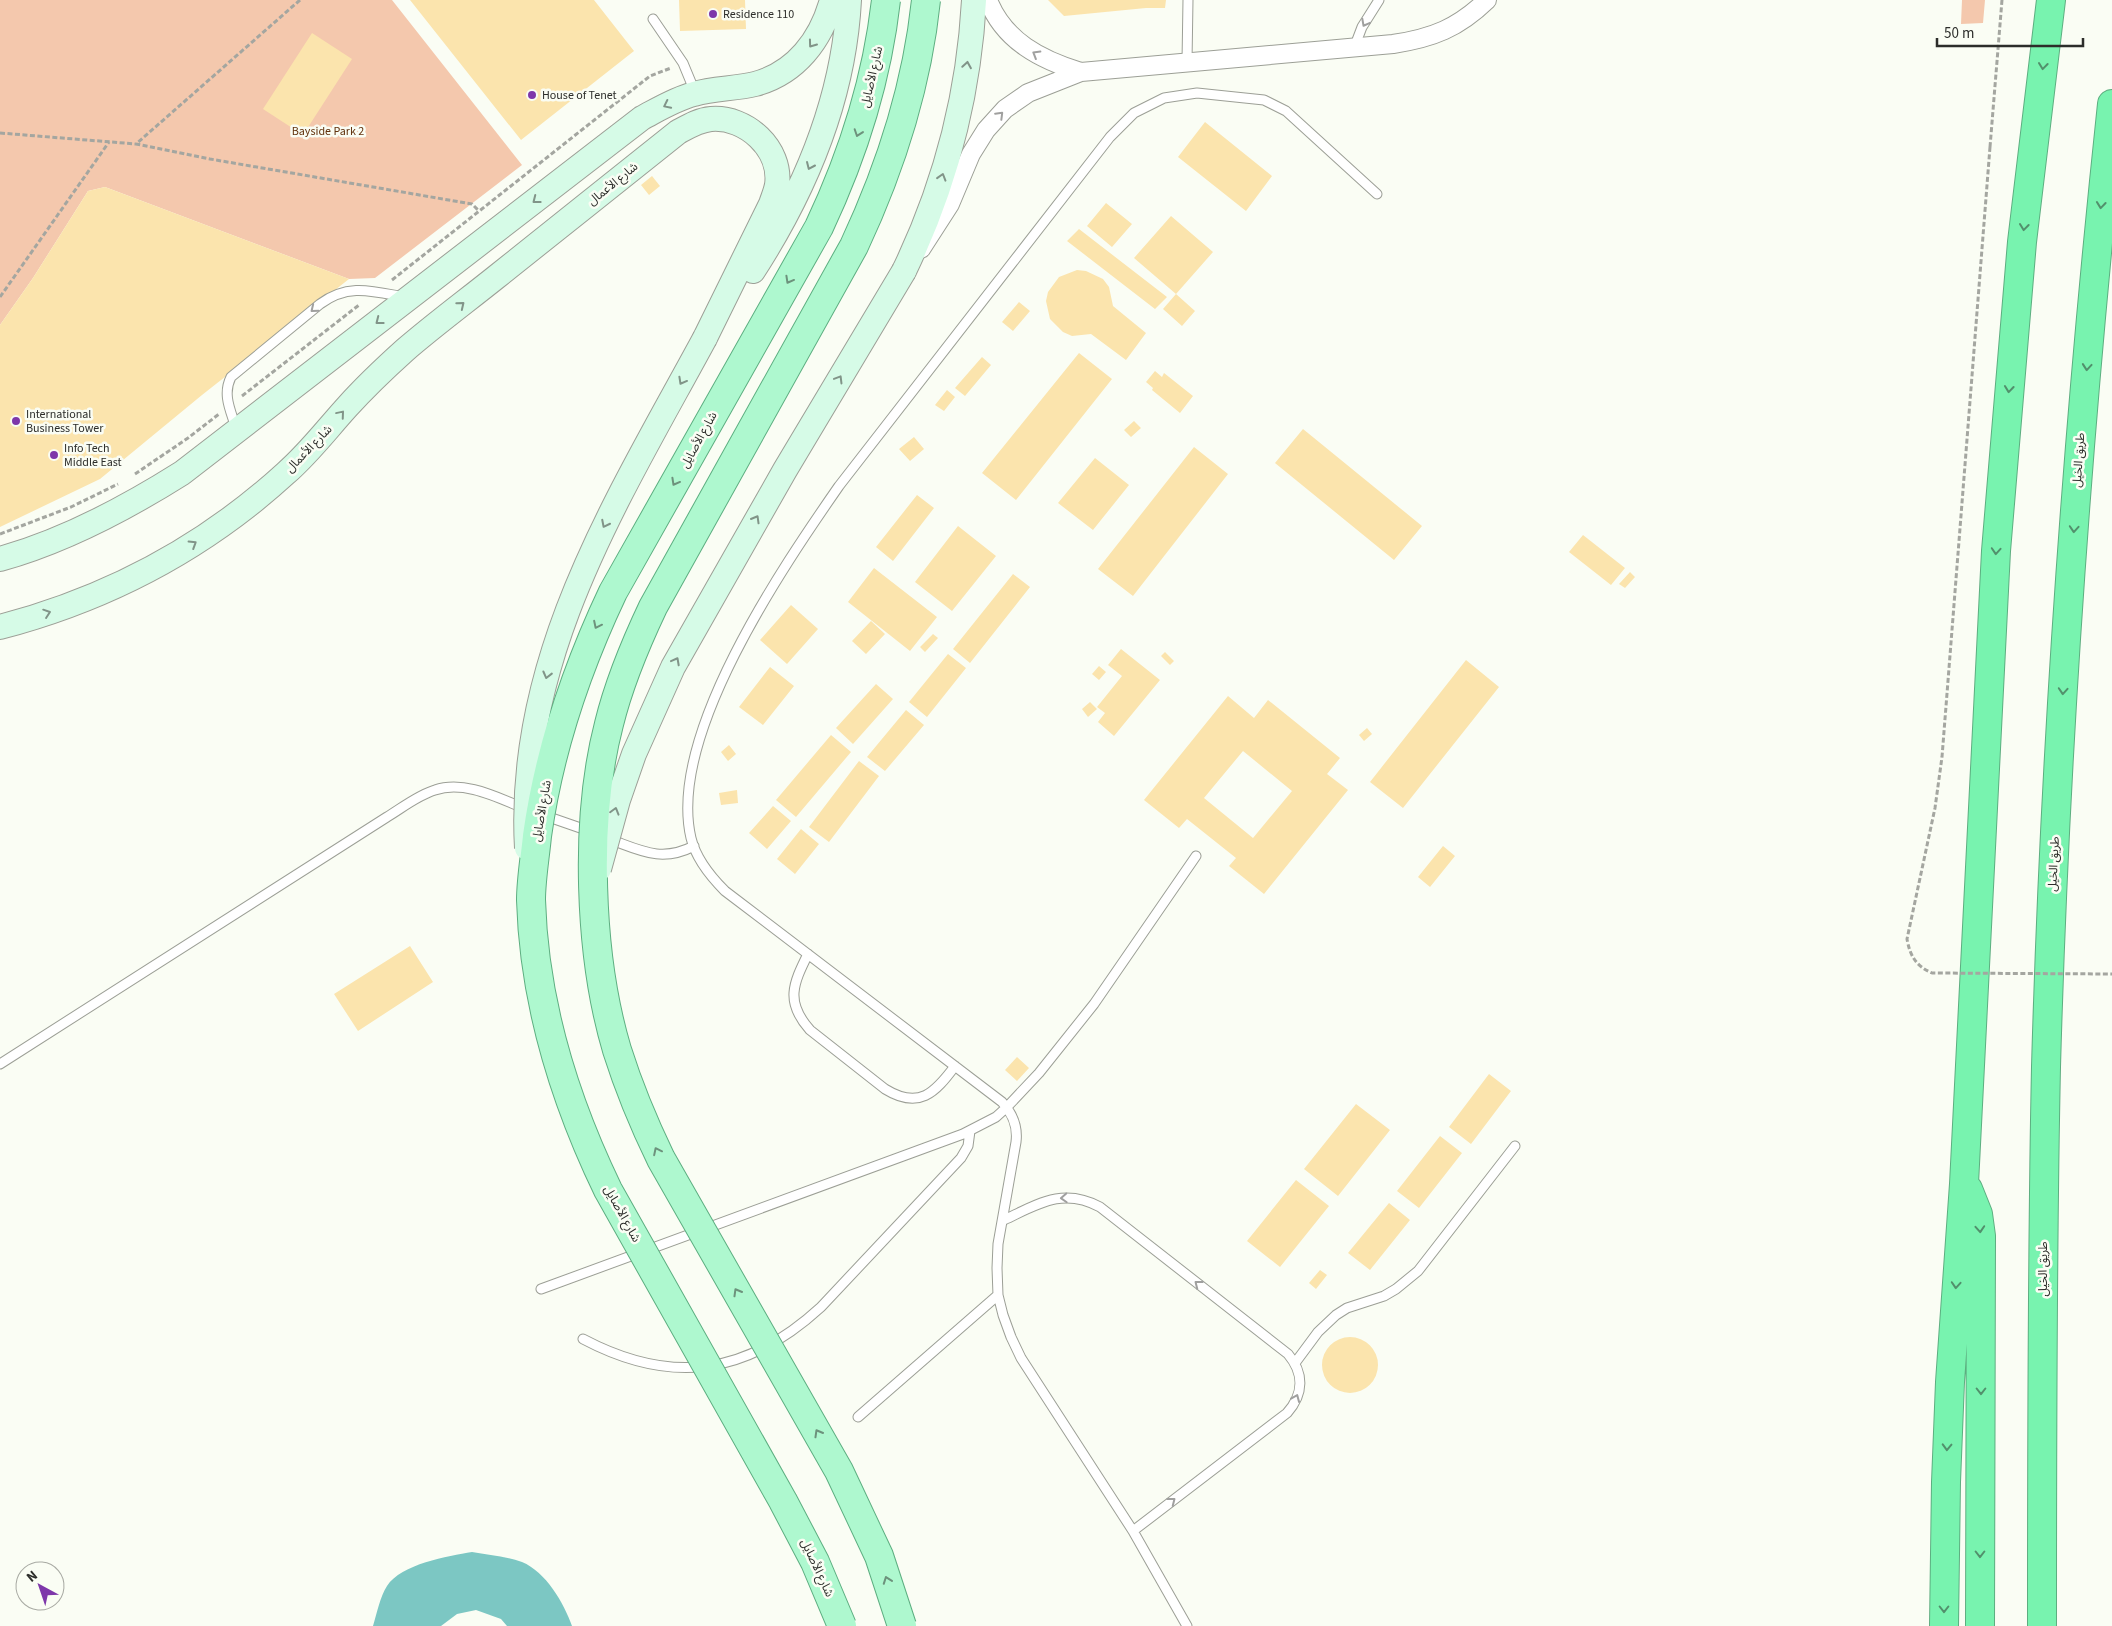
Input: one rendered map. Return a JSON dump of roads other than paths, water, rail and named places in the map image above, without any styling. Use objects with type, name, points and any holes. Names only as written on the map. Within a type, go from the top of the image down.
[{"type":"highway","points":[[1944,1626],[1946,1482],[1950,1382],[1964,1184],[2000,504],[2022,242],[2051,0]]},
{"type":"highway","name":"طريق الخيل","points":[[2042,1626],[2043,1229],[2052,901],[2073,537],[2098,234],[2112,104]]},
{"type":"highway","points":[[1964,1184],[1975,1203],[1980,1231],[1980,1626]]},
{"type":"main road","name":"شارع الأصايل","points":[[842,1626],[815,1562],[783,1501],[608,1190],[585,1143],[567,1096],[552,1048],[534,949],[531,899],[541,808],[562,719],[583,658],[613,592],[819,228],[860,126],[870,92],[878,56],[886,0]]},
{"type":"main road","points":[[902,1626],[878,1556],[839,1471],[661,1159],[644,1124],[617,1049],[600,971],[594,892],[595,808],[600,766],[608,725],[623,677],[653,607],[854,246],[870,211],[888,166],[909,101],[917,64],[926,0]]},
{"type":"street","points":[[0,559],[46,544],[116,512],[182,472],[642,118],[695,93],[755,84],[773,78],[788,68],[803,56],[814,42],[822,28],[832,0]]},
{"type":"street","points":[[531,899],[526,824],[527,789],[538,714],[557,639],[594,544],[705,338],[754,270],[812,163],[835,91],[843,54],[849,0]]},
{"type":"street","points":[[904,271],[936,197],[955,130],[968,59],[974,0]]},
{"type":"street","points":[[988,0],[1002,26],[1027,48],[1056,64],[1082,72]]},
{"type":"street","points":[[594,892],[605,846],[628,772],[652,710],[673,667],[785,470],[904,271],[950,204],[971,154],[986,130],[1005,109],[1028,93],[1082,72],[1393,44],[1437,35],[1457,25],[1487,0]]},
{"type":"street","name":"شارع الأعمال","points":[[0,626],[80,602],[169,560],[210,534],[250,504],[287,472],[322,437],[359,394],[406,349],[678,132],[694,123],[711,119],[728,120],[745,126],[759,137],[770,150],[776,167],[777,184],[771,204],[705,338]]},
{"type":"lane","points":[[1187,62],[1188,0]]},
{"type":"lane","points":[[1354,48],[1362,27],[1379,0]]},
{"type":"lane","points":[[653,19],[683,63],[695,93]]},
{"type":"lane","points":[[1187,1626],[1134,1531],[1021,1358],[1011,1337],[998,1295],[998,1252],[1017,1133],[1013,1116],[1008,1108],[955,1066],[725,891],[710,876],[698,858],[691,838],[688,817],[689,793],[697,745],[714,700],[750,626],[771,590],[839,486],[1121,124],[1148,104],[1180,94],[1197,93],[1264,100],[1286,111],[1377,194]]},
{"type":"lane","points":[[237,430],[226,390],[235,372],[326,299],[345,291],[355,290],[409,298]]},
{"type":"lane","points":[[0,1064],[370,828],[434,790],[448,787],[463,787],[478,791],[652,854],[673,855],[694,846]]},
{"type":"lane","points":[[541,1289],[983,1125],[1008,1108],[1039,1073],[1094,1004],[1196,856]]},
{"type":"lane","points":[[808,954],[797,976],[793,991],[794,1005],[800,1019],[810,1030],[886,1089],[896,1096],[908,1099],[920,1098],[931,1094],[940,1086],[955,1066]]},
{"type":"lane","points":[[584,1340],[609,1353],[636,1362],[684,1368],[722,1364],[750,1356],[776,1343],[820,1307],[961,1158],[968,1146],[970,1131]]},
{"type":"lane","points":[[1296,1363],[1318,1332],[1336,1315],[1347,1308],[1396,1290],[1418,1271],[1515,1146]]},
{"type":"lane","points":[[1004,1220],[1051,1199],[1076,1198],[1089,1201],[1100,1207],[1288,1354],[1296,1363],[1301,1380],[1300,1389],[1298,1398],[1287,1412],[1134,1531]]},
{"type":"lane","points":[[858,1417],[998,1295]]},
{"type":"water","points":[[472,1552],[510,1558],[531,1567],[553,1589],[572,1626],[507,1626],[501,1619],[476,1610],[457,1614],[441,1626],[373,1626],[382,1595],[394,1578],[426,1562]]},
{"type":"place","name":"Residence 110","points":[[713,14]]},
{"type":"place","name":"House of Tenet","points":[[532,95]]},
{"type":"place","name":"International Business Tower","points":[[16,421]]},
{"type":"place","name":"Info Tech Middle East","points":[[54,455]]},
{"type":"park label","name":"Bayside Park 2","points":[[328,131]]}]
